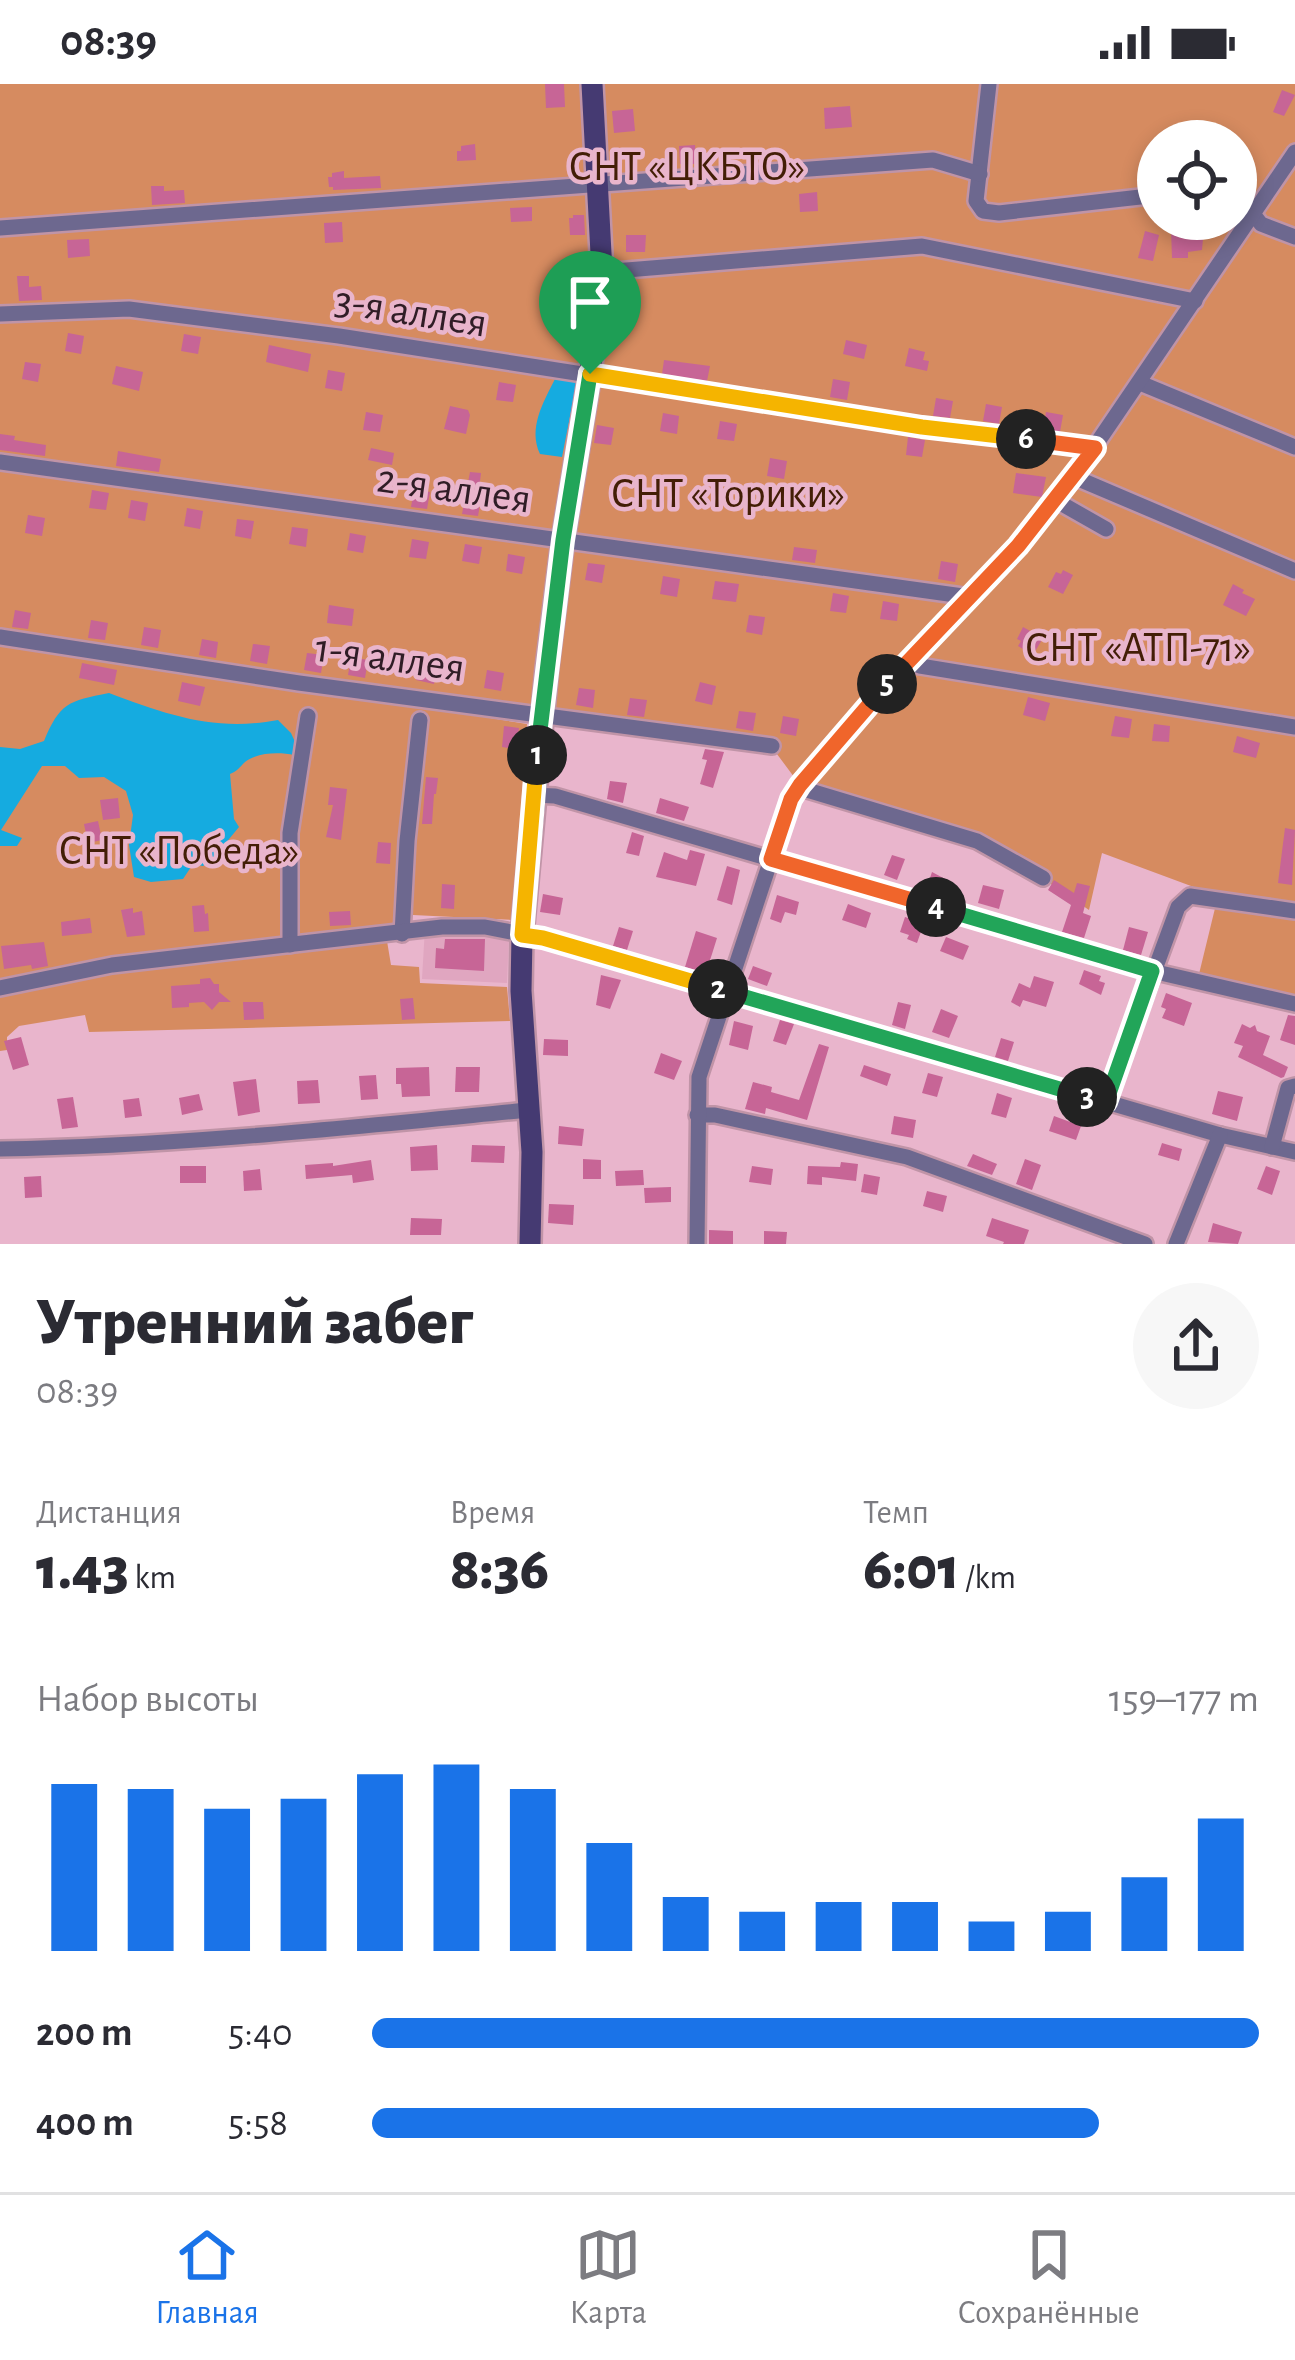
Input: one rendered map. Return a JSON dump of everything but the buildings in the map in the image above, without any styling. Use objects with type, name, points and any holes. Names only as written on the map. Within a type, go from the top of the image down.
[{"type":"street","points":[[530,1244],[532,1152],[522,935],[541,715],[602,272],[592,84]]},
{"type":"street","points":[[989,84],[976,201],[983,211],[1137,197]]},
{"type":"street","points":[[1257,209],[1295,152]]},
{"type":"street","points":[[0,228],[933,160],[980,174]]},
{"type":"street","points":[[1257,220],[1295,237]]},
{"type":"street","points":[[698,1244],[699,1077],[791,799],[908,661],[1018,546],[1076,474],[1236,240]]},
{"type":"street","points":[[602,272],[922,246],[1196,301]]},
{"type":"street","name":"3-я аллея","points":[[0,314],[129,309],[339,336],[922,427],[1095,448]]},
{"type":"street","points":[[1140,383],[1295,447]]},
{"type":"street","name":"2-я аллея","points":[[0,462],[970,597]]},
{"type":"street","points":[[1076,474],[1295,571]]},
{"type":"street","points":[[1055,500],[1106,529]]},
{"type":"street","name":"1-я аллея","points":[[0,637],[299,683],[772,746]]},
{"type":"street","points":[[908,661],[1295,727]]},
{"type":"street","points":[[290,945],[290,833],[308,716]]},
{"type":"street","points":[[402,934],[420,720]]},
{"type":"street","points":[[800,785],[977,842],[1042,878]]},
{"type":"street","points":[[533,795],[555,796],[1152,971],[1295,1004]]},
{"type":"street","points":[[1106,1102],[1178,908],[1190,896],[1295,911]]},
{"type":"street","points":[[0,988],[112,965],[442,927],[485,927],[543,938],[1220,1135],[1295,1152]]},
{"type":"street","points":[[1272,1147],[1288,1088],[1295,1086]]},
{"type":"street","points":[[0,1149],[216,1139],[528,1110]]},
{"type":"street","points":[[697,1115],[907,1157],[1145,1244]]},
{"type":"street","points":[[1176,1244],[1220,1135]]},
{"type":"shaded area","points":[[425,928],[509,932],[507,983],[422,979]]},
{"type":"green space","points":[[0,84],[1295,84],[1295,999],[1199,974],[1218,896],[1102,853],[1089,910],[977,841],[800,785],[771,746],[35,644],[527,724],[513,920],[413,915],[402,934],[387,941],[391,965],[419,967],[420,983],[507,987],[510,1021],[89,1032],[85,1015],[19,1026],[7,1037],[7,1050],[0,1051]]},
{"type":"water","points":[[555,379],[577,381],[562,457],[540,454],[536,435],[538,416]]},
{"type":"water","points":[[109,693],[212,723],[278,720],[299,751],[256,756],[230,774],[239,827],[215,856],[203,866],[193,864],[183,879],[151,882],[134,877],[129,845],[133,815],[126,791],[104,777],[79,778],[65,766],[42,766],[1,830],[22,838],[17,846],[0,846],[0,747],[20,749],[44,741],[67,706]]},
{"type":"route","points":[[590,374],[922,427],[1095,448],[1018,546],[908,661],[800,785],[771,859],[1152,971],[1106,1102],[522,935],[541,715],[590,374]]},
{"type":"park label","name":"СНТ «ЦКБТО»","points":[[687,167]]},
{"type":"park label","name":"СНТ «Торики»","points":[[728,494]]},
{"type":"park label","name":"СНТ «АТП-71»","points":[[1138,648]]},
{"type":"park label","name":"СНТ «Победа»","points":[[179,851]]}]
